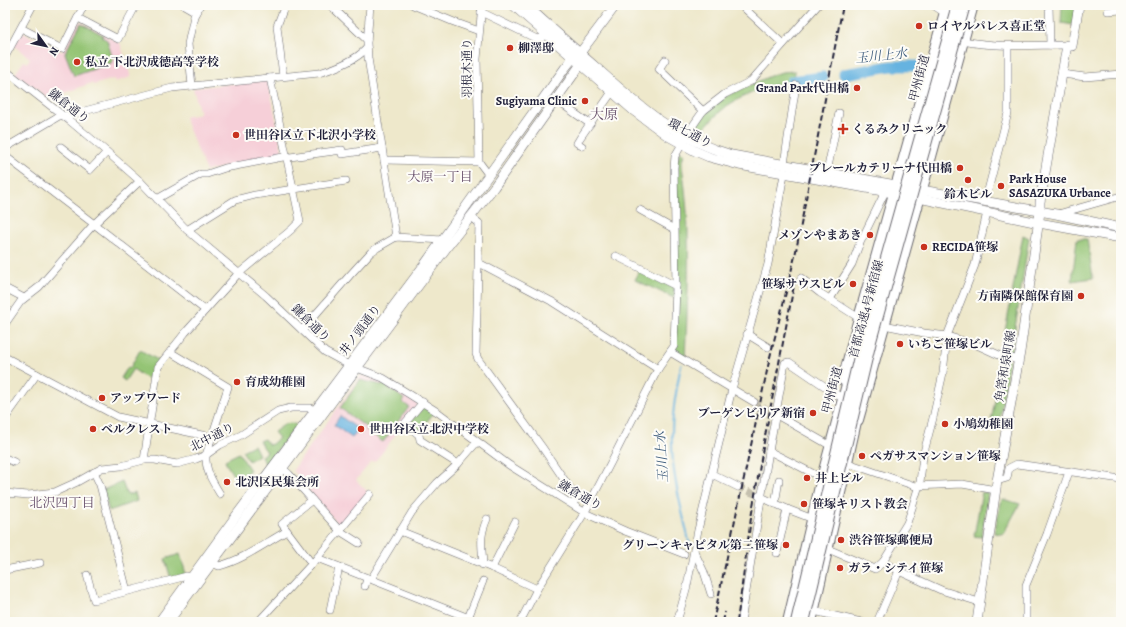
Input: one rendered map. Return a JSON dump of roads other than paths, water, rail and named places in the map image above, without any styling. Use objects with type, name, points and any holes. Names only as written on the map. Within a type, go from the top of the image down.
[{"type":"highway","name":"甲州街道","points":[[788,622],[822,478],[952,5]]},
{"type":"highway","name":"首都高速4号新宿線","points":[[796,622],[863,340],[957,5]]},
{"type":"highway","points":[[856,428],[867,367],[913,193],[966,5]]},
{"type":"highway","name":"首都高速4号新宿線","points":[[804,622],[869,348],[903,222],[966,5]]},
{"type":"highway","points":[[811,622],[856,428],[918,194],[973,5]]},
{"type":"highway","points":[[835,432],[840,396],[859,318],[946,9]]},
{"type":"main road","name":"環七通り","points":[[513,5],[546,34],[576,55],[709,158],[784,174],[895,190]]},
{"type":"main road","name":"環七通り","points":[[526,5],[576,55]]},
{"type":"main road","name":"井ノ頭通り","points":[[168,622],[282,468],[524,124],[616,5]]},
{"type":"main road","points":[[1040,207],[1067,45],[1072,46],[1079,5]]},
{"type":"main road","points":[[576,55],[581,64]]},
{"type":"main road","name":"環七通り","points":[[581,64],[612,92],[655,127],[684,140],[720,152],[741,157],[827,172],[895,190]]},
{"type":"main road","name":"井ノ頭通り","points":[[159,622],[316,410],[353,367],[497,183],[581,64]]},
{"type":"main road","points":[[524,124],[542,109],[545,108],[547,113]]},
{"type":"main road","points":[[918,194],[985,202],[1031,210],[1040,207],[1056,214],[1121,228]]},
{"type":"main road","points":[[918,194],[987,212],[1121,238]]},
{"type":"main road","name":"角筈和泉町線","points":[[977,622],[997,481],[1019,360],[1040,207]]},
{"type":"street","points":[[5,57],[33,5]]},
{"type":"street","points":[[21,28],[62,49],[84,5]]},
{"type":"street","points":[[78,18],[118,39],[136,5]]},
{"type":"street","points":[[184,5],[198,8],[194,16],[187,46],[192,86]]},
{"type":"street","points":[[283,76],[277,26],[285,5]]},
{"type":"street","points":[[330,5],[367,40]]},
{"type":"street","points":[[370,5],[367,48],[396,236]]},
{"type":"street","points":[[413,5],[479,31]]},
{"type":"street","points":[[742,5],[783,44]]},
{"type":"street","points":[[520,622],[537,589],[585,512],[658,369],[673,354],[676,286],[674,229],[675,156],[703,111],[725,94],[751,81],[818,5]]},
{"type":"street","points":[[933,5],[946,9]]},
{"type":"street","points":[[1049,5],[1050,45]]},
{"type":"street","points":[[481,9],[537,39],[542,38],[546,34]]},
{"type":"street","name":"羽根木通り","points":[[479,162],[477,81],[481,9]]},
{"type":"street","points":[[1108,11],[1121,10]]},
{"type":"street","points":[[963,41],[987,45],[1008,46],[1067,45]]},
{"type":"street","points":[[985,202],[1008,113],[1008,46]]},
{"type":"street","points":[[5,148],[59,116],[70,115],[172,88],[319,73],[331,70],[354,59],[367,48]]},
{"type":"street","points":[[666,60],[659,69],[703,111]]},
{"type":"street","name":"鎌倉通り","points":[[5,70],[63,115],[140,181],[187,230],[240,272],[277,305],[325,352],[353,367],[383,378],[423,402],[509,465],[585,512],[625,531],[684,554]]},
{"type":"street","points":[[1062,74],[1084,77],[1121,74]]},
{"type":"street","points":[[144,460],[158,367],[205,310],[240,272],[300,221],[270,78]]},
{"type":"street","points":[[784,164],[796,85]]},
{"type":"street","points":[[582,146],[577,143],[612,92]]},
{"type":"street","points":[[556,100],[590,124]]},
{"type":"street","points":[[827,172],[839,113]]},
{"type":"street","points":[[61,146],[90,170],[107,152]]},
{"type":"street","points":[[157,199],[201,174],[207,174],[225,168],[282,157],[342,150],[342,154],[382,148]]},
{"type":"street","points":[[5,156],[205,310]]},
{"type":"street","points":[[384,160],[479,162],[488,174]]},
{"type":"street","points":[[678,622],[732,389],[768,264],[784,174]]},
{"type":"street","points":[[5,324],[21,301],[39,287],[94,224],[140,181]]},
{"type":"street","points":[[187,230],[235,200],[255,195],[346,181]]},
{"type":"street","points":[[830,299],[852,264],[859,245],[880,201],[895,190]]},
{"type":"street","points":[[1056,214],[1121,196]]},
{"type":"street","points":[[640,210],[674,229]]},
{"type":"street","points":[[828,549],[875,569],[883,562],[907,522],[919,486],[923,456],[943,373],[947,336],[975,265],[987,212]]},
{"type":"street","points":[[471,217],[480,223],[476,354],[478,359],[542,447],[576,497],[573,504]]},
{"type":"street","points":[[302,330],[371,252],[396,236],[442,240]]},
{"type":"street","points":[[616,256],[676,286]]},
{"type":"street","points":[[479,263],[551,301],[658,369]]},
{"type":"street","points":[[801,278],[859,318]]},
{"type":"street","points":[[5,288],[24,298]]},
{"type":"street","points":[[884,325],[947,336],[977,345],[999,355],[1019,360]]},
{"type":"street","points":[[747,334],[768,347]]},
{"type":"street","points":[[170,352],[228,387],[206,455],[209,477],[220,494]]},
{"type":"street","points":[[673,354],[754,402]]},
{"type":"street","points":[[5,358],[118,416],[211,437]]},
{"type":"street","points":[[741,622],[774,414],[785,363],[789,362],[840,396]]},
{"type":"street","points":[[5,415],[7,416],[37,374]]},
{"type":"street","points":[[423,402],[405,423],[419,435],[420,440],[458,464]]},
{"type":"street","name":"北中通り","points":[[5,493],[28,495],[55,492],[102,468],[121,466],[144,460],[155,460],[177,464],[196,459],[241,435],[278,411],[291,408],[310,408],[316,410]]},
{"type":"street","points":[[774,414],[831,446]]},
{"type":"street","points":[[365,586],[412,512],[424,497],[458,464],[477,442]]},
{"type":"street","points":[[769,451],[822,478]]},
{"type":"street","points":[[5,458],[14,462]]},
{"type":"street","points":[[848,463],[915,486],[962,484],[996,490]]},
{"type":"street","points":[[997,481],[1007,478],[1010,468],[1017,464],[1121,479]]},
{"type":"street","points":[[282,468],[340,531],[359,543]]},
{"type":"street","points":[[1026,622],[1026,585],[1048,532],[1069,472]]},
{"type":"street","points":[[92,473],[100,486],[127,591]]},
{"type":"street","points":[[712,474],[738,487]]},
{"type":"street","points":[[775,504],[779,480]]},
{"type":"street","points":[[258,622],[312,564],[370,494]]},
{"type":"street","points":[[760,497],[813,519]]},
{"type":"street","points":[[312,500],[282,524],[312,564]]},
{"type":"street","points":[[777,553],[787,509]]},
{"type":"street","points":[[484,565],[481,543],[482,530],[487,519]]},
{"type":"street","points":[[492,568],[515,522]]},
{"type":"street","points":[[212,563],[219,566],[223,565],[241,557],[286,531]]},
{"type":"street","points":[[400,531],[492,568],[537,589]]},
{"type":"street","points":[[694,551],[704,572],[711,594]]},
{"type":"street","points":[[317,558],[479,622]]},
{"type":"street","points":[[883,562],[941,590],[980,602]]},
{"type":"street","points":[[5,570],[40,563]]},
{"type":"street","points":[[691,566],[704,572]]},
{"type":"street","points":[[330,610],[339,567]]},
{"type":"street","points":[[877,622],[899,571]]},
{"type":"street","points":[[87,575],[94,600],[186,576],[191,578]]},
{"type":"street","points":[[468,618],[483,581]]},
{"type":"street","points":[[814,611],[861,622]]},
{"type":"water","points":[[340,416],[358,429],[352,438],[334,425]]},
{"type":"waterway","name":"玉川上水","points":[[844,74],[891,66],[922,66]]},
{"type":"waterway","name":"玉川上水","points":[[792,81],[823,77]]},
{"type":"waterway","name":"玉川上水","points":[[681,365],[673,414],[672,457],[681,508],[690,546]]},
{"type":"tunnel","points":[[754,402],[773,413]]},
{"type":"tunnel","points":[[738,487],[759,496]]},
{"type":"railway","points":[[713,622],[770,357],[795,256],[843,5]]},
{"type":"railway","points":[[737,622],[751,518],[795,280]]},
{"type":"railway","points":[[723,622],[725,612]]},
{"type":"place","name":"ロイヤルパレス喜正堂","points":[[919,26]]},
{"type":"place","name":"柳澤邸","points":[[510,48]]},
{"type":"place","name":"私立 下北沢成徳高等学校","points":[[77,62]]},
{"type":"place","name":"Grand Park代田橋","points":[[857,88]]},
{"type":"place","name":"Sugiyama Clinic","points":[[585,101]]},
{"type":"place","name":"くるみクリニック","points":[[843,129]]},
{"type":"place","name":"世田谷区立下北沢小学校","points":[[236,135]]},
{"type":"place","name":"プレールカテリーナ代田橋","points":[[960,168]]},
{"type":"place","name":"鈴木ビル","points":[[968,180]]},
{"type":"place","name":"Park House SASAZUKA Urbance","points":[[1001,186]]},
{"type":"place","name":"メゾンやまあき","points":[[870,235]]},
{"type":"place","name":"RECIDA笹塚","points":[[924,247]]},
{"type":"place","name":"笹塚サウスビル","points":[[853,284]]},
{"type":"place","name":"方南隣保館保育園","points":[[1081,296]]},
{"type":"place","name":"いちご笹塚ビル","points":[[900,344]]},
{"type":"place","name":"育成幼稚園","points":[[237,382]]},
{"type":"place","name":"アップワード","points":[[102,398]]},
{"type":"place","name":"ブーゲンビリア新宿","points":[[813,413]]},
{"type":"place","name":"小鳩幼稚園","points":[[945,424]]},
{"type":"place","name":"ベルクレスト","points":[[93,429]]},
{"type":"place","name":"世田谷区立北沢中学校","points":[[361,429]]},
{"type":"place","name":"ペガサスマンション笹塚","points":[[862,456]]},
{"type":"place","name":"井上ビル","points":[[807,478]]},
{"type":"place","name":"北沢区民集会所","points":[[227,482]]},
{"type":"place","name":"笹塚キリスト教会","points":[[804,504]]},
{"type":"place","name":"渋谷笹塚郵便局","points":[[841,540]]},
{"type":"place","name":"グリーンキャピタル第二笹塚","points":[[786,545]]},
{"type":"place","name":"ガラ・シテイ笹塚","points":[[840,568]]},
{"type":"district","name":"大原","points":[[604,114]]},
{"type":"district","name":"大原一丁目","points":[[440,176]]},
{"type":"district","name":"北沢四丁目","points":[[62,502]]}]
